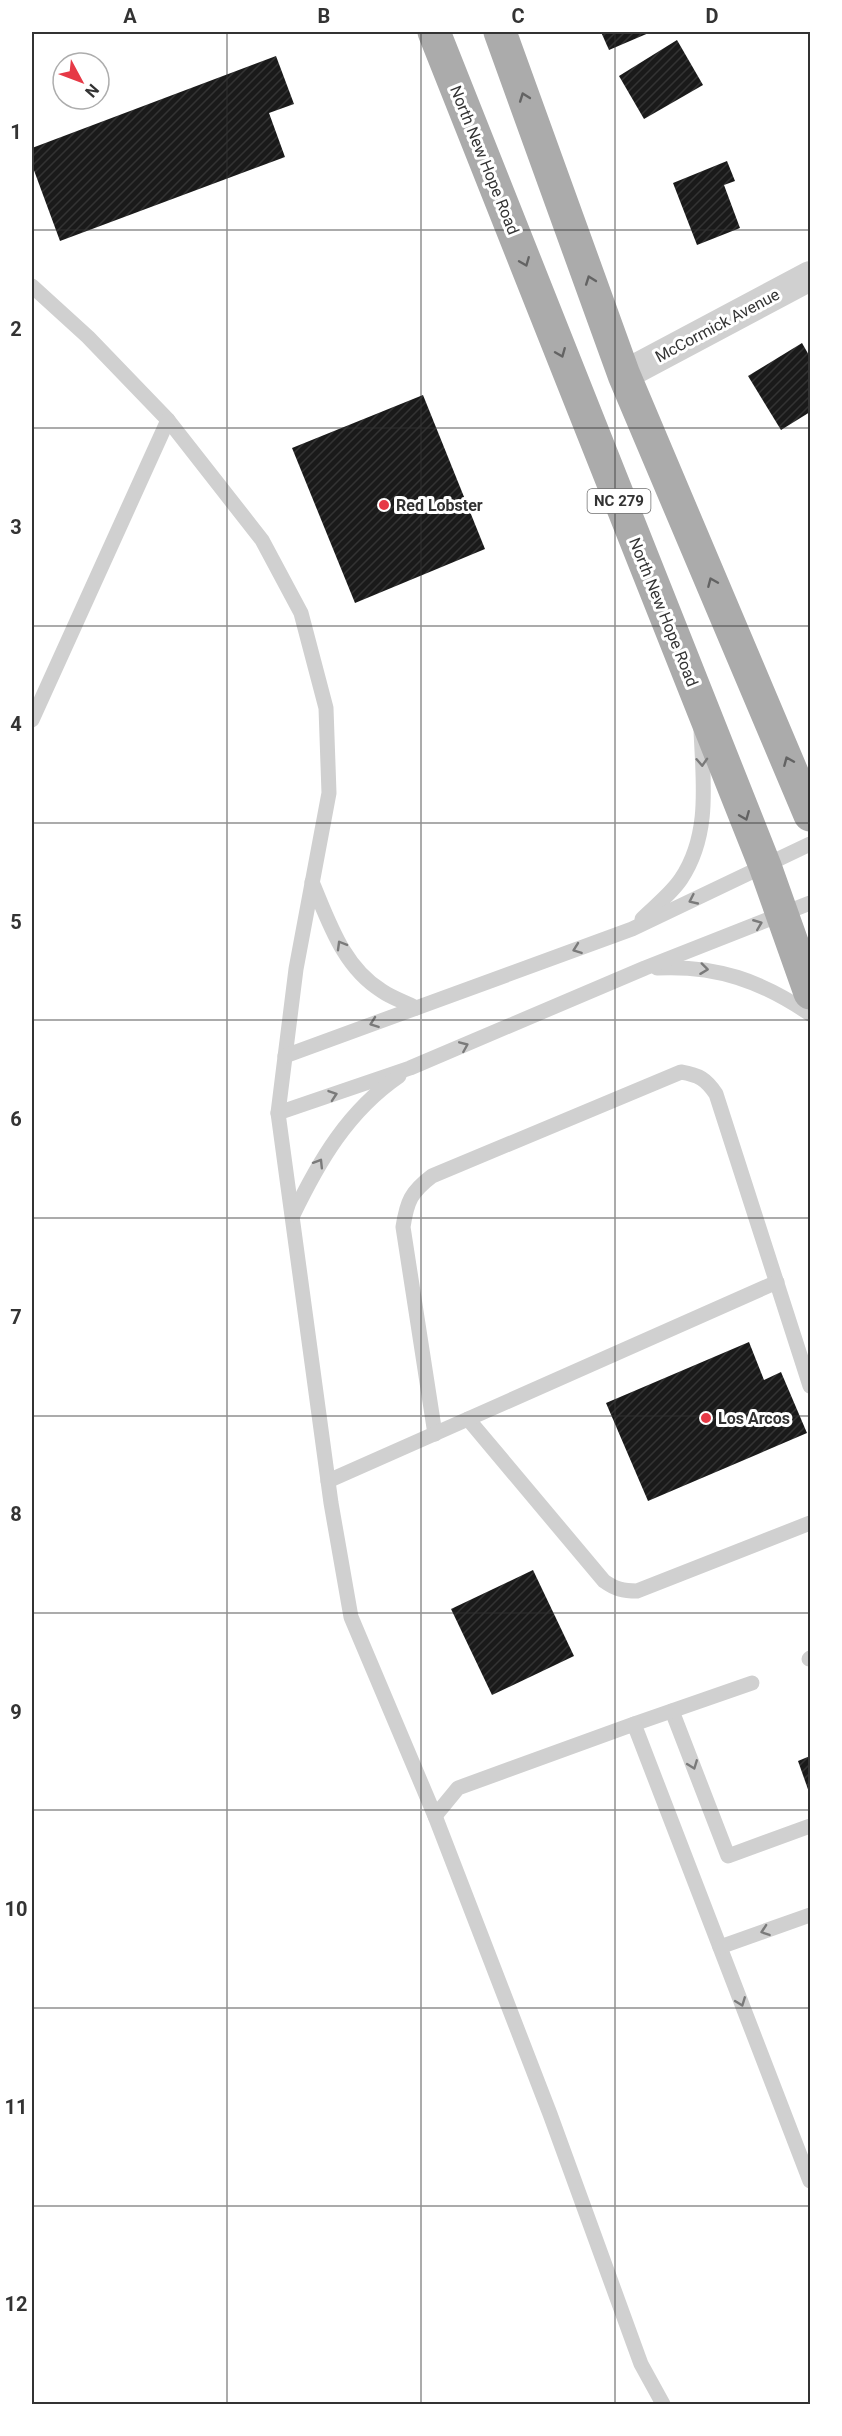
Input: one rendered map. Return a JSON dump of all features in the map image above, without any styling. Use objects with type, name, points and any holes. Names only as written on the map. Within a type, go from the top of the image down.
[{"type":"main road","name":"North New Hope Road","points":[[434,32],[765,866],[796,908],[810,993]]},
{"type":"main road","points":[[500,32],[624,375],[810,815]]},
{"type":"street","name":"McCormick Avenue","points":[[624,375],[810,276]]},
{"type":"lane","points":[[32,286],[88,337],[168,420],[262,540],[301,613],[326,708],[329,793],[296,969],[278,1113],[328,1481],[351,1617],[435,1816],[550,2114],[641,2364],[663,2404]]},
{"type":"lane","points":[[32,720],[168,420]]},
{"type":"lane","points":[[632,929],[681,880],[698,846],[704,810],[699,703]]},
{"type":"lane","points":[[285,1056],[632,929],[810,844]]},
{"type":"lane","points":[[312,882],[334,935],[362,976],[382,992],[416,1008]]},
{"type":"lane","points":[[278,1113],[411,1068],[645,968],[796,908]]},
{"type":"lane","points":[[645,968],[685,967],[714,970],[754,982],[810,1014]]},
{"type":"lane","points":[[293,1215],[314,1171],[336,1137],[362,1107],[411,1068]]},
{"type":"lane","points":[[435,1434],[403,1227],[406,1204],[418,1187],[432,1176],[681,1072],[697,1075],[707,1081],[716,1094],[810,1386]]},
{"type":"lane","points":[[328,1481],[777,1282]]},
{"type":"lane","points":[[468,1419],[604,1581],[614,1588],[637,1591],[810,1523]]},
{"type":"lane","points":[[435,1816],[458,1788],[752,1683]]},
{"type":"lane","points":[[672,1711],[728,1856],[810,1826]]},
{"type":"lane","points":[[634,1724],[807,2163],[810,2181]]},
{"type":"lane","points":[[720,1947],[810,1915]]},
{"type":"building","points":[[601,32],[651,32],[609,50]]},
{"type":"building","points":[[677,40],[703,85],[644,119],[619,76]]},
{"type":"building","points":[[276,56],[294,104],[269,113],[285,157],[60,241],[32,165],[32,148]]},
{"type":"building","points":[[727,161],[735,181],[724,185],[740,228],[697,245],[673,183]]},
{"type":"building","points":[[802,343],[810,357],[810,412],[781,430],[748,376]]},
{"type":"building","points":[[423,395],[485,549],[355,603],[292,448]]},
{"type":"building","name":"Los Arcos","points":[[749,1342],[764,1380],[781,1372],[807,1433],[648,1501],[606,1403]]},
{"type":"building","points":[[533,1570],[574,1656],[492,1695],[451,1609]]},
{"type":"building","points":[[810,1756],[810,1795],[798,1761]]},
{"type":"place","name":"Red Lobster","points":[[384,505]]},
{"type":"place","name":"Los Arcos","points":[[706,1418]]}]
